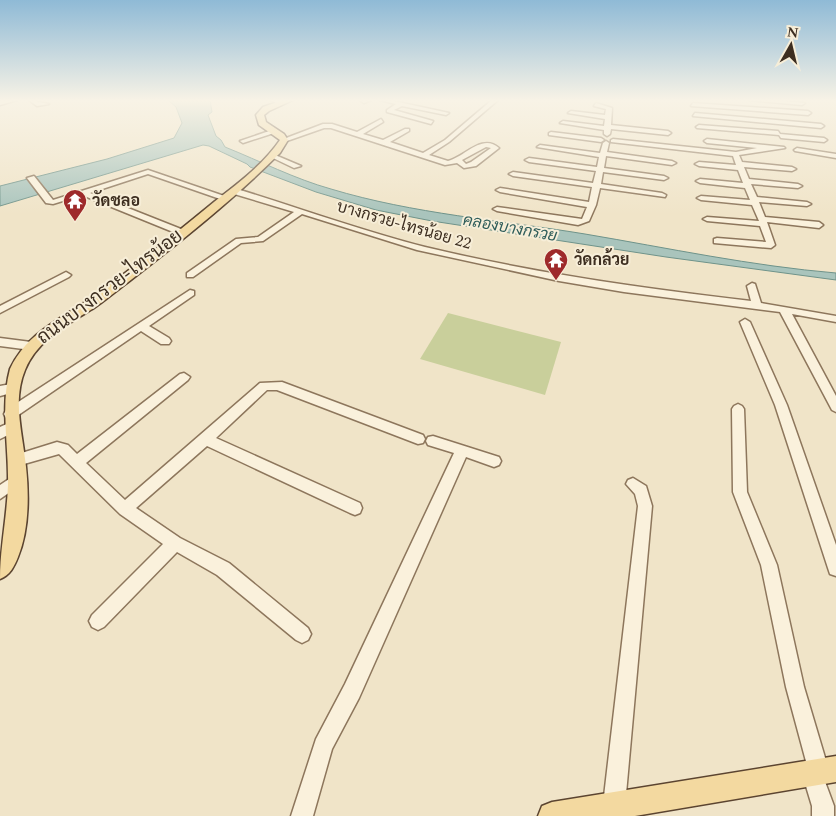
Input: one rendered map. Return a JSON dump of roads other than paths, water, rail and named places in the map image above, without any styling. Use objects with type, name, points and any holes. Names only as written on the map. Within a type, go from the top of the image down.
[{"type":"main road","name":"ถนนบางกรวย-ไทรน้อย","points":[[0,569],[11,549],[15,535],[18,479],[16,460],[7,425],[6,390],[31,346],[48,331],[113,288],[183,233],[272,157],[283,145],[284,140]]},
{"type":"main road","points":[[552,816],[581,813],[614,805],[823,771]]},
{"type":"street","points":[[243,140],[250,138]]},
{"type":"street","points":[[284,140],[290,138]]},
{"type":"street","points":[[372,138],[448,163],[459,161],[482,144],[495,146],[493,152],[474,164],[464,166],[459,161]]},
{"type":"street","points":[[385,142],[392,138]]},
{"type":"street","points":[[425,154],[450,138]]},
{"type":"street","points":[[589,138],[736,154],[770,146]]},
{"type":"street","points":[[781,138],[784,147]]},
{"type":"street","points":[[810,138],[824,140]]},
{"type":"street","points":[[497,210],[582,222],[587,218],[592,205],[607,140]]},
{"type":"street","points":[[707,141],[784,147],[835,156]]},
{"type":"street","points":[[540,147],[672,163]]},
{"type":"street","points":[[717,241],[771,245],[736,154]]},
{"type":"street","points":[[272,157],[297,166]]},
{"type":"street","points":[[529,160],[664,178]]},
{"type":"street","points":[[699,164],[792,169]]},
{"type":"street","name":"บางกรวย-ไทรน้อย 22","points":[[31,178],[49,201],[52,202],[148,172],[301,211],[420,248],[479,262],[624,289],[757,305],[836,320]]},
{"type":"street","points":[[513,174],[662,195]]},
{"type":"street","points":[[700,181],[798,186]]},
{"type":"street","points":[[500,190],[592,205]]},
{"type":"street","points":[[83,193],[183,233]]},
{"type":"street","points":[[701,198],[807,204]]},
{"type":"street","points":[[190,275],[239,241],[260,239],[301,211]]},
{"type":"street","points":[[707,219],[819,225]]},
{"type":"street","points":[[0,310],[66,276]]},
{"type":"street","points":[[752,286],[757,305]]},
{"type":"street","points":[[7,425],[141,326],[190,293]]},
{"type":"street","points":[[784,310],[836,407]]},
{"type":"street","points":[[745,322],[781,405],[836,568]]},
{"type":"street","points":[[141,326],[165,341]]},
{"type":"street","points":[[0,342],[31,346]]},
{"type":"street","points":[[76,463],[184,377]]},
{"type":"street","points":[[124,509],[206,439],[264,386],[278,385],[418,439]]},
{"type":"street","points":[[738,409],[740,492],[745,509],[764,548],[795,687],[823,771],[823,816]]},
{"type":"street","points":[[206,439],[354,508]]},
{"type":"street","points":[[433,441],[494,461]]},
{"type":"street","points":[[16,460],[57,448],[63,449],[124,509],[175,543],[223,569],[302,634]]},
{"type":"street","points":[[302,816],[323,746],[352,691],[462,451]]},
{"type":"street","points":[[0,493],[18,479]]},
{"type":"street","points":[[614,805],[645,506],[642,491],[632,484]]},
{"type":"street","points":[[98,621],[175,543]]},
{"type":"water","name":"คลองบางกรวย","points":[[174,138],[219,138],[225,147],[278,170],[362,198],[425,211],[585,234],[742,261],[836,273],[836,280],[666,257],[432,221],[376,210],[316,192],[250,167],[209,146],[203,145],[0,206],[0,186],[107,159]]},
{"type":"place","name":"วัดชลอ","points":[[75,222]]},
{"type":"place","name":"วัดกล้วย","points":[[556,281]]}]
